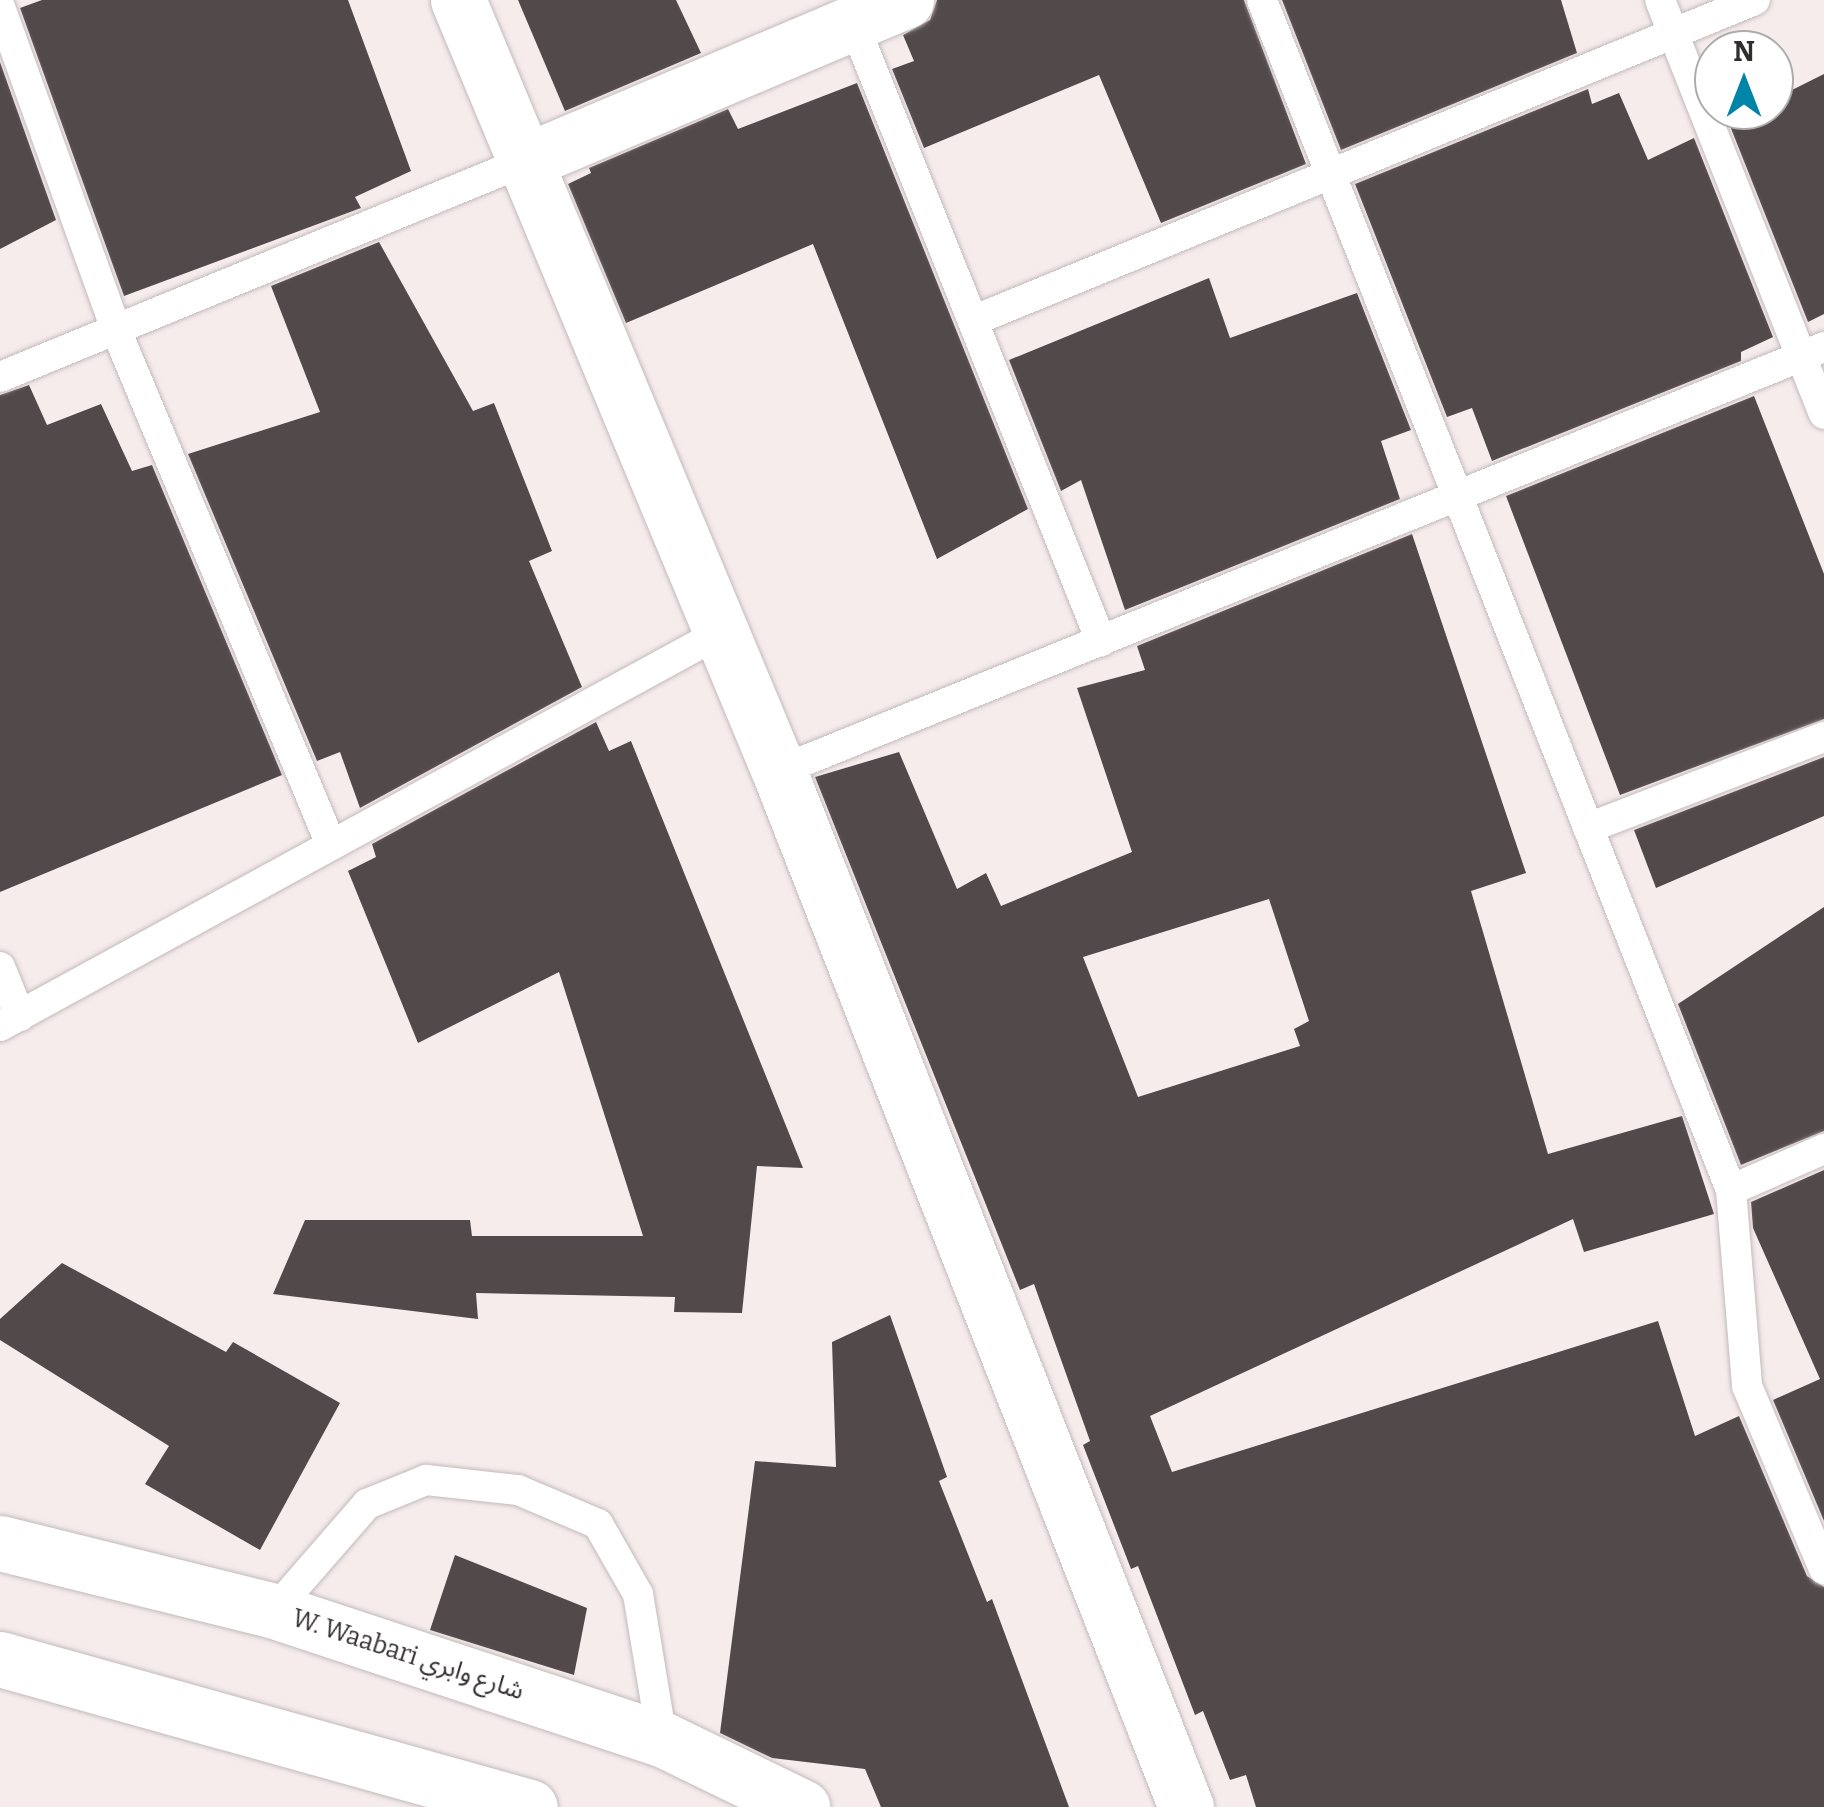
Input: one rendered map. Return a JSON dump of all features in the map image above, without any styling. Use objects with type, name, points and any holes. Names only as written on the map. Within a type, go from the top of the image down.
[{"type":"street","points":[[458,0],[521,163],[779,771],[1186,1807]]},
{"type":"street","points":[[521,163],[849,11],[906,0]]},
{"type":"street","name":"W. Waabari شارع وابري","points":[[0,1542],[274,1610],[662,1739],[802,1807]]},
{"type":"street","points":[[0,1659],[530,1807]]},
{"type":"lane","points":[[1262,0],[1454,498],[1730,1190],[1747,1386],[1824,1570]]},
{"type":"lane","points":[[1660,0],[1812,352],[1824,414]]},
{"type":"lane","points":[[975,320],[1332,177],[1755,0]]},
{"type":"lane","points":[[0,7],[116,330],[330,842]]},
{"type":"lane","points":[[849,11],[1101,640]]},
{"type":"lane","points":[[0,377],[521,163]]},
{"type":"lane","points":[[779,771],[1812,352]]},
{"type":"lane","points":[[0,967],[10,1021],[330,842],[718,634]]},
{"type":"lane","points":[[1588,828],[1824,737]]},
{"type":"lane","points":[[1730,1190],[1824,1149]]},
{"type":"lane","points":[[274,1610],[367,1504],[426,1480],[518,1490],[598,1524],[638,1594],[662,1739]]},
{"type":"building","points":[[42,0],[348,0],[411,171],[355,197],[361,208],[124,296],[20,8]]},
{"type":"building","points":[[518,0],[676,0],[701,53],[565,111]]},
{"type":"building","points":[[937,0],[1244,0],[1306,164],[1161,223],[1099,75],[924,148],[892,69],[914,61],[903,35],[930,20]]},
{"type":"building","points":[[1282,0],[1561,0],[1577,53],[1341,150]]},
{"type":"building","points":[[0,62],[56,220],[0,249]]},
{"type":"building","points":[[1824,74],[1824,314],[1808,322],[1732,130],[1794,130],[1794,89]]},
{"type":"building","points":[[857,83],[1028,509],[937,559],[813,244],[626,323],[568,184],[591,173],[589,168],[728,109],[738,129]]},
{"type":"building","points":[[1588,89],[1592,104],[1619,93],[1648,160],[1694,138],[1773,337],[1741,352],[1741,361],[1492,461],[1472,408],[1447,417],[1355,184]]},
{"type":"building","points":[[379,242],[473,411],[494,403],[552,551],[529,561],[582,687],[360,808],[340,752],[317,761],[188,454],[320,412],[271,286]]},
{"type":"building","points":[[1209,278],[1230,338],[1357,293],[1411,430],[1381,441],[1400,499],[1125,610],[1081,480],[1061,491],[1009,360]]},
{"type":"building","points":[[29,385],[47,425],[101,404],[132,471],[152,465],[282,775],[0,892],[0,395]]},
{"type":"building","points":[[1754,396],[1824,574],[1824,719],[1620,795],[1506,496]]},
{"type":"building","points":[[1412,534],[1526,873],[1471,891],[1548,1154],[1682,1116],[1714,1214],[1584,1252],[1573,1219],[1150,1416],[1172,1472],[1658,1321],[1695,1436],[1739,1416],[1807,1576],[1824,1587],[1824,1807],[1256,1807],[1246,1775],[1230,1780],[1203,1711],[1195,1715],[1138,1566],[1131,1569],[1083,1445],[1090,1441],[1034,1284],[1020,1290],[815,777],[899,752],[957,889],[986,873],[1001,906],[1132,852],[1077,688],[1145,670],[1137,646]],"holes":[[[1269,899],[1309,1021],[1294,1029],[1300,1046],[1138,1097],[1083,957]]]},
{"type":"building","points":[[596,722],[609,751],[631,741],[803,1168],[757,1166],[742,1313],[674,1312],[675,1297],[476,1293],[478,1319],[273,1294],[305,1220],[470,1220],[472,1236],[643,1236],[559,972],[418,1043],[348,871],[376,857],[372,844]]},
{"type":"building","points":[[1824,757],[1824,816],[1656,888],[1634,830]]},
{"type":"building","points":[[1824,907],[1824,1131],[1741,1165],[1678,1004]]},
{"type":"building","points":[[1824,1170],[1824,1521],[1773,1400],[1820,1379],[1753,1228],[1751,1202]]},
{"type":"building","points":[[62,1263],[226,1352],[233,1342],[340,1403],[260,1550],[145,1484],[169,1446],[0,1340],[0,1319]]},
{"type":"building","points":[[890,1315],[947,1477],[939,1481],[987,1602],[992,1599],[1069,1807],[881,1807],[865,1769],[772,1758],[720,1733],[755,1461],[836,1467],[832,1342]]},
{"type":"building","points":[[455,1555],[587,1608],[574,1675],[430,1630]]}]
